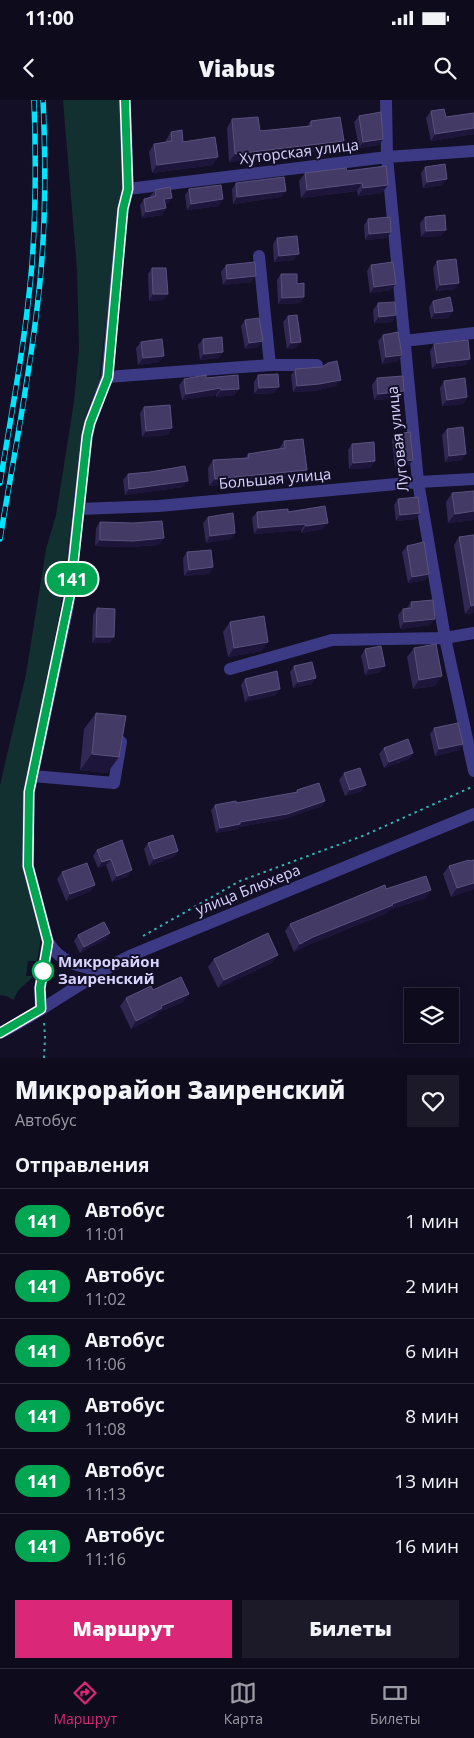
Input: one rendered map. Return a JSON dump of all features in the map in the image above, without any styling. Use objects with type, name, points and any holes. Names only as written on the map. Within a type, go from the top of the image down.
[{"type":"street","points":[[102,970],[70,964],[54,951],[48,942],[28,866],[29,792],[68,606],[87,436],[90,423],[108,377],[123,209],[128,189],[125,100]]},
{"type":"street","name":"Луговая улица","points":[[386,100],[387,157],[418,482],[445,638],[474,771]]},
{"type":"street","name":"Хуторская улица","points":[[128,189],[387,157],[474,151]]},
{"type":"street","points":[[259,256],[270,365]]},
{"type":"street","points":[[404,341],[474,334]]},
{"type":"street","points":[[108,377],[270,365],[317,365]]},
{"type":"street","name":"Большая улица","points":[[79,509],[159,506],[418,482],[474,479]]},
{"type":"street","points":[[230,669],[332,640],[445,638],[474,633]]},
{"type":"street","points":[[33,776],[114,783],[121,739]]},
{"type":"street","name":"улица Блюхера","points":[[0,1033],[102,970],[132,955],[474,814]]},
{"type":"street","points":[[41,1009],[40,988],[48,942]]},
{"type":"path","points":[[138,939],[240,881],[365,835],[474,786]]},
{"type":"path","points":[[41,1009],[46,1030],[44,1058]]},
{"type":"green space","points":[[63,100],[120,100],[125,181],[119,206],[99,382],[87,412],[80,446],[61,606],[26,792],[41,938],[37,961],[28,961],[26,976],[33,976],[19,990],[14,1000],[0,995],[0,785],[26,674],[46,549],[56,515],[74,402],[79,348],[77,270]]},
{"type":"building","points":[[444,109],[446,117],[474,113],[474,128],[435,134],[431,111]]},
{"type":"building","points":[[381,112],[383,139],[363,142],[359,116]]},
{"type":"building","points":[[258,117],[260,131],[311,126],[311,121],[340,117],[344,141],[235,154],[232,119]]},
{"type":"building","points":[[182,130],[183,142],[215,137],[218,157],[157,165],[154,144],[172,141],[171,132]]},
{"type":"building","points":[[445,164],[447,179],[427,182],[425,167]]},
{"type":"building","points":[[386,166],[388,185],[363,188],[362,183],[307,190],[305,173],[346,168],[347,171]]},
{"type":"building","points":[[284,177],[286,191],[237,197],[236,183]]},
{"type":"building","points":[[221,185],[223,199],[191,204],[189,189]]},
{"type":"building","points":[[170,187],[172,198],[164,199],[166,208],[146,212],[144,199],[156,196],[155,190]]},
{"type":"building","points":[[445,215],[446,230],[426,231],[425,217]]},
{"type":"building","points":[[390,217],[391,232],[369,234],[368,219]]},
{"type":"building","points":[[297,236],[299,254],[279,256],[277,238]]},
{"type":"building","points":[[456,259],[459,283],[440,285],[437,261]]},
{"type":"building","points":[[255,262],[256,276],[227,279],[226,265]]},
{"type":"building","points":[[393,262],[396,284],[374,287],[371,265]]},
{"type":"building","points":[[152,268],[166,268],[168,294],[153,294]]},
{"type":"building","points":[[281,274],[297,274],[297,284],[304,283],[304,297],[282,298]]},
{"type":"building","points":[[450,297],[453,311],[435,313],[433,301]]},
{"type":"building","points":[[395,302],[396,315],[379,317],[378,303]]},
{"type":"building","points":[[297,315],[301,342],[291,343],[288,316]]},
{"type":"building","points":[[259,318],[263,341],[249,343],[245,320]]},
{"type":"building","points":[[398,332],[402,355],[386,357],[383,335]]},
{"type":"building","points":[[222,337],[223,352],[204,354],[203,339]]},
{"type":"building","points":[[162,339],[164,356],[143,358],[141,342]]},
{"type":"building","points":[[468,340],[470,359],[437,363],[434,344]]},
{"type":"building","points":[[337,361],[341,380],[297,386],[295,369],[322,367]]},
{"type":"building","points":[[278,374],[279,387],[259,388],[258,375]]},
{"type":"building","points":[[206,375],[206,378],[238,375],[239,389],[221,390],[221,388],[186,394],[184,379]]},
{"type":"building","points":[[403,376],[404,391],[378,394],[377,378]]},
{"type":"building","points":[[465,378],[467,397],[447,400],[444,381]]},
{"type":"building","points":[[170,405],[172,428],[146,431],[144,407]]},
{"type":"building","points":[[463,427],[466,454],[449,456],[447,429]]},
{"type":"building","points":[[410,432],[413,460],[399,461],[396,434]]},
{"type":"building","points":[[303,439],[307,470],[215,479],[213,460],[249,458],[248,454],[285,448],[284,441]]},
{"type":"building","points":[[374,442],[375,461],[353,463],[352,444]]},
{"type":"building","points":[[185,466],[188,481],[129,489],[128,474]]},
{"type":"building","points":[[474,491],[474,511],[455,514],[452,493]]},
{"type":"building","points":[[418,497],[420,513],[400,515],[398,499]]},
{"type":"building","points":[[325,506],[328,523],[258,528],[257,512],[288,509],[288,512]]},
{"type":"building","points":[[233,513],[235,533],[210,536],[208,517]]},
{"type":"building","points":[[162,521],[164,538],[133,541],[100,540],[100,522],[133,523]]},
{"type":"building","points":[[474,535],[474,605],[471,606],[459,537]]},
{"type":"building","points":[[424,542],[429,574],[412,577],[407,546]]},
{"type":"building","points":[[211,550],[213,567],[189,570],[187,552]]},
{"type":"building","points":[[433,600],[435,619],[404,622],[403,609],[412,608],[411,602]]},
{"type":"building","points":[[97,608],[115,609],[114,637],[96,637]]},
{"type":"building","points":[[264,616],[268,642],[234,648],[230,622]]},
{"type":"building","points":[[436,644],[442,676],[419,680],[414,648]]},
{"type":"building","points":[[381,646],[385,666],[369,669],[365,649]]},
{"type":"building","points":[[312,662],[316,678],[298,682],[294,666]]},
{"type":"building","points":[[277,671],[280,689],[249,696],[245,679]]},
{"type":"building","points":[[96,713],[126,716],[119,757],[92,754]]},
{"type":"building","points":[[458,723],[463,744],[439,749],[434,728]]},
{"type":"building","points":[[408,739],[413,753],[389,762],[384,748]]},
{"type":"building","points":[[360,768],[366,785],[350,790],[344,773]]},
{"type":"building","points":[[319,783],[325,801],[287,814],[240,822],[240,824],[220,828],[215,805],[298,792],[297,790]]},
{"type":"building","points":[[173,835],[178,851],[154,859],[148,843]]},
{"type":"building","points":[[122,840],[132,870],[117,876],[111,859],[102,862],[97,850]]},
{"type":"building","points":[[474,860],[474,883],[457,888],[449,866]]},
{"type":"building","points":[[87,863],[95,885],[70,894],[62,872]]},
{"type":"building","points":[[426,876],[431,890],[392,904],[300,944],[290,924],[385,885],[386,889]]},
{"type":"building","points":[[104,922],[110,933],[84,947],[78,935]]},
{"type":"building","points":[[268,933],[278,955],[224,980],[214,959]]},
{"type":"building","points":[[181,977],[189,994],[161,1006],[162,1008],[136,1021],[126,998],[151,986],[153,990]]},
{"type":"railway","points":[[0,483],[22,346],[32,264],[35,182],[34,100]]},
{"type":"railway","points":[[0,539],[30,360],[41,275],[45,200],[43,100]]},
{"type":"bus line","name":"141","points":[[0,1033],[41,1009],[40,988],[48,942],[28,866],[29,792],[70,594],[87,436],[90,423],[108,377],[123,209],[128,189],[125,100]]},
{"type":"place","name":"Микрорайон Заиренский","points":[[43,971]]}]
